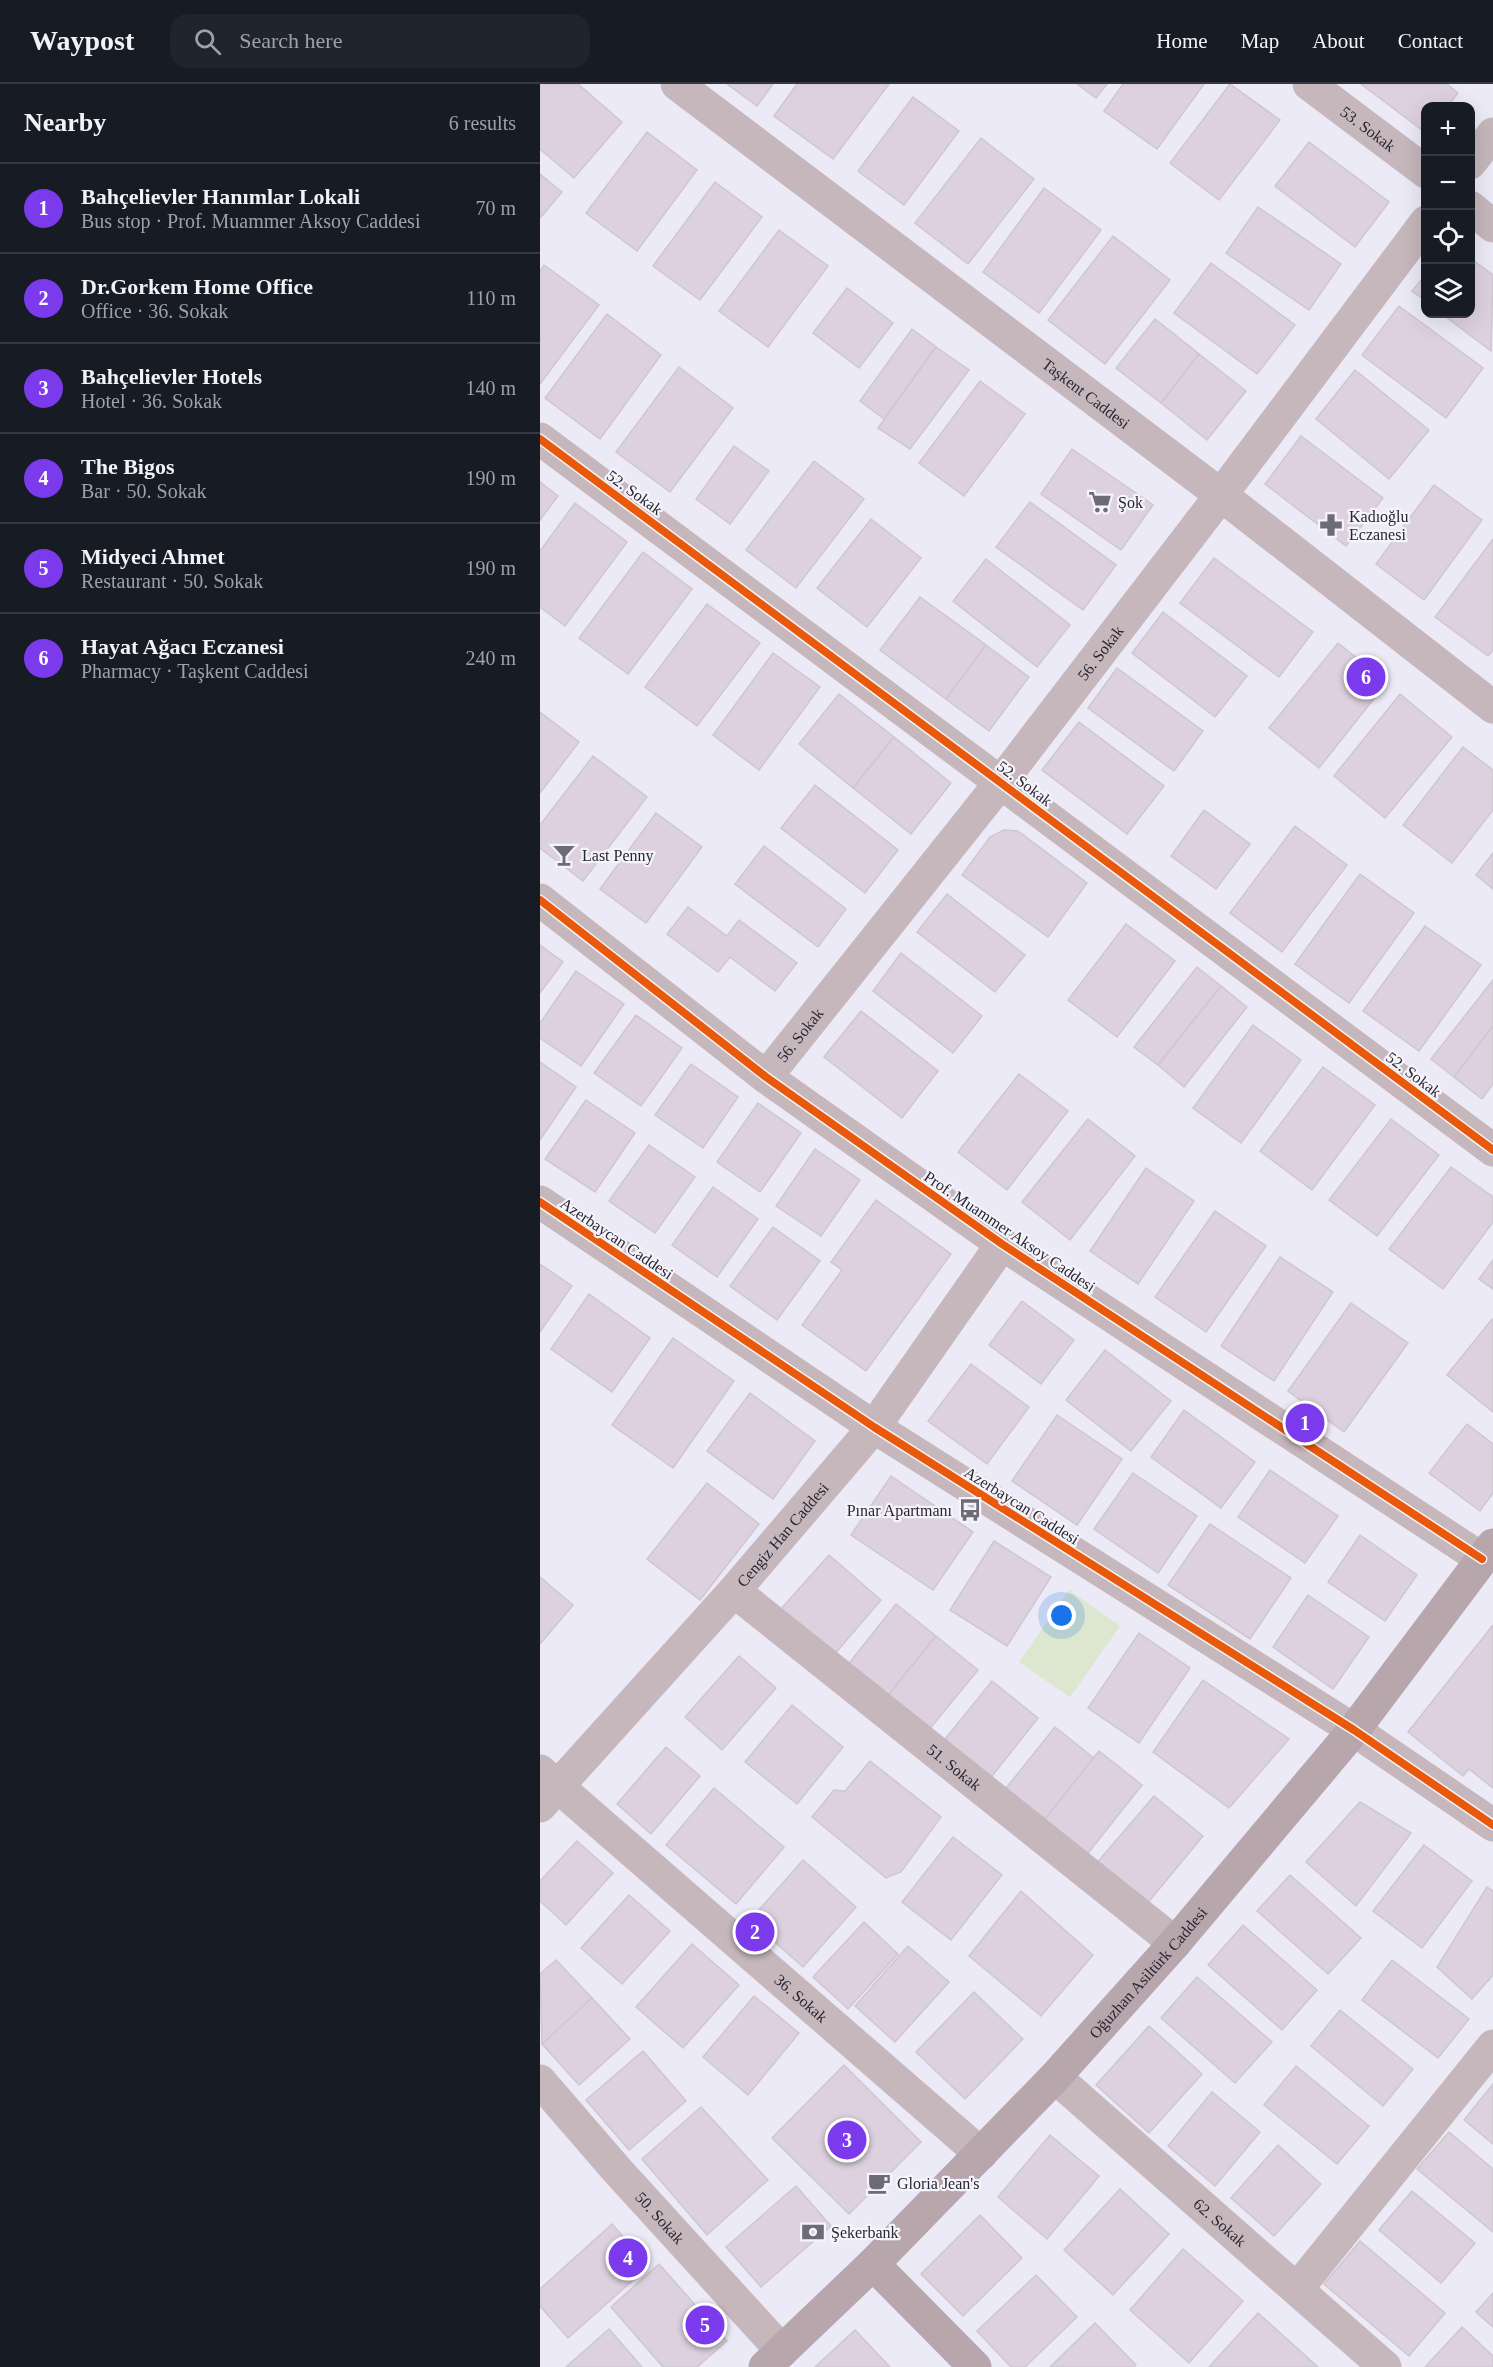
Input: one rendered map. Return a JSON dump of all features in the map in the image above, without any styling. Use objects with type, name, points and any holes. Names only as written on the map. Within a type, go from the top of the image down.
[{"type":"main road","name":"Oğuzhan Asiltürk Caddesi","points":[[774,2359],[873,2264],[1055,2078],[1175,1943],[1354,1731],[1487,1552]]},
{"type":"main road","points":[[873,2264],[975,2367]]},
{"type":"street","name":"Taşkent Caddesi","points":[[677,84],[1221,495],[1493,708]]},
{"type":"street","name":"53. Sokak","points":[[1309,84],[1421,169]]},
{"type":"street","points":[[1475,157],[1493,134]]},
{"type":"street","points":[[1474,210],[1493,226]]},
{"type":"street","name":"56. Sokak","points":[[766,1077],[1001,782],[1221,495],[1421,227]]},
{"type":"street","name":"52. Sokak","points":[[540,439],[1493,1150]]},
{"type":"street","name":"Prof. Muammer Aksoy Caddesi","points":[[540,900],[766,1077],[1002,1244],[1487,1552]]},
{"type":"street","name":"Azerbaycan Caddesi","points":[[540,1202],[874,1427],[1354,1731],[1493,1826]]},
{"type":"street","name":"Cengiz Han Caddesi","points":[[546,1788],[734,1591],[874,1427],[1002,1244]]},
{"type":"street","name":"51. Sokak","points":[[734,1591],[1175,1943]]},
{"type":"street","name":"36. Sokak","points":[[546,1788],[981,2154]]},
{"type":"street","points":[[1297,2289],[1493,2046]]},
{"type":"street","name":"62. Sokak","points":[[1055,2078],[1385,2367]]},
{"type":"street","name":"50. Sokak","points":[[540,2081],[774,2359]]},
{"type":"green space","points":[[1069,1590],[1120,1626],[1070,1697],[1019,1662]]},
{"type":"building","points":[[540,84],[578,84],[622,122],[574,178],[540,149]]},
{"type":"building","points":[[727,84],[773,84],[757,106]]},
{"type":"building","points":[[797,84],[889,84],[833,159],[774,116]]},
{"type":"building","points":[[1077,84],[1107,84],[1096,98]]},
{"type":"building","points":[[1123,84],[1204,84],[1157,149],[1104,111]]},
{"type":"building","points":[[1230,84],[1280,120],[1219,200],[1170,163]]},
{"type":"building","points":[[1361,84],[1447,84],[1458,93],[1451,102],[1421,102],[1421,129]]},
{"type":"building","points":[[913,97],[959,131],[904,205],[858,171]]},
{"type":"building","points":[[647,132],[697,170],[637,251],[586,213]]},
{"type":"building","points":[[981,138],[1034,179],[968,264],[915,223]]},
{"type":"building","points":[[1309,142],[1389,202],[1355,247],[1275,186]]},
{"type":"building","points":[[540,174],[562,192],[540,218]]},
{"type":"building","points":[[715,182],[762,217],[700,300],[653,266]]},
{"type":"building","points":[[1044,188],[1101,230],[1039,313],[983,272]]},
{"type":"building","points":[[1258,207],[1341,264],[1309,310],[1226,253]]},
{"type":"building","points":[[779,230],[828,266],[768,347],[719,311]]},
{"type":"building","points":[[1113,236],[1170,280],[1105,364],[1048,320]]},
{"type":"building","points":[[1475,262],[1493,275],[1491,351],[1447,318],[1475,318]]},
{"type":"building","points":[[1211,263],[1295,325],[1257,374],[1174,313]]},
{"type":"building","points":[[544,265],[599,305],[540,384],[540,271]]},
{"type":"building","points":[[1421,280],[1421,297],[1412,291]]},
{"type":"building","points":[[847,288],[893,323],[859,368],[813,333]]},
{"type":"building","points":[[1399,306],[1483,368],[1446,418],[1362,355]]},
{"type":"building","points":[[607,314],[661,355],[600,439],[545,398]]},
{"type":"building","points":[[1155,319],[1199,354],[1161,403],[1116,368]]},
{"type":"building","points":[[912,329],[936,347],[884,419],[860,401]]},
{"type":"building","points":[[936,347],[969,370],[910,449],[878,428]]},
{"type":"building","points":[[1199,354],[1246,391],[1207,440],[1161,403]]},
{"type":"building","points":[[679,367],[733,408],[670,492],[616,452]]},
{"type":"building","points":[[1355,370],[1429,430],[1389,479],[1316,419]]},
{"type":"building","points":[[980,381],[1025,414],[964,496],[919,463]]},
{"type":"building","points":[[1301,436],[1383,498],[1346,546],[1265,484]]},
{"type":"building","points":[[734,446],[769,471],[730,524],[696,499]]},
{"type":"building","points":[[1072,449],[1153,505],[1121,550],[1041,494]]},
{"type":"building","points":[[814,461],[864,499],[796,588],[746,550]]},
{"type":"building","points":[[540,482],[558,496],[540,520]]},
{"type":"building","points":[[1434,485],[1482,520],[1424,600],[1376,564]]},
{"type":"building","points":[[1030,502],[1116,565],[1083,610],[996,547]]},
{"type":"building","points":[[575,503],[627,542],[565,626],[540,607],[540,551]]},
{"type":"building","points":[[871,519],[921,558],[867,627],[817,588]]},
{"type":"building","points":[[1493,539],[1493,650],[1488,656],[1435,617]]},
{"type":"building","points":[[643,552],[692,589],[628,674],[579,638]]},
{"type":"building","points":[[1214,558],[1313,632],[1279,677],[1180,603]]},
{"type":"building","points":[[986,559],[1070,625],[1037,667],[953,601]]},
{"type":"building","points":[[920,597],[986,645],[946,699],[880,650]]},
{"type":"building","points":[[707,604],[760,643],[697,726],[645,687]]},
{"type":"building","points":[[1163,612],[1247,676],[1215,717],[1132,653]]},
{"type":"building","points":[[1338,643],[1387,682],[1319,768],[1269,728]]},
{"type":"building","points":[[986,645],[1029,677],[989,731],[946,699]]},
{"type":"building","points":[[773,653],[820,687],[759,770],[713,735]]},
{"type":"building","points":[[1117,668],[1203,731],[1174,771],[1088,708]]},
{"type":"building","points":[[839,694],[894,737],[853,788],[799,744]]},
{"type":"building","points":[[1400,694],[1452,737],[1385,818],[1334,776]]},
{"type":"building","points":[[540,712],[579,742],[540,793]]},
{"type":"building","points":[[1079,722],[1164,786],[1127,834],[1042,770]]},
{"type":"building","points":[[894,737],[951,783],[911,834],[853,788]]},
{"type":"building","points":[[1463,747],[1493,770],[1493,810],[1452,863],[1403,825]]},
{"type":"building","points":[[593,756],[647,797],[583,881],[540,848],[540,825]]},
{"type":"building","points":[[815,785],[898,850],[865,893],[781,828]]},
{"type":"building","points":[[1204,810],[1250,844],[1216,889],[1171,856]]},
{"type":"building","points":[[656,813],[702,847],[646,923],[600,889]]},
{"type":"building","points":[[1295,826],[1347,865],[1282,952],[1230,913]]},
{"type":"building","points":[[1004,830],[1018,831],[1087,883],[1048,937],[962,875],[990,837]]},
{"type":"building","points":[[764,846],[846,909],[818,947],[735,884]]},
{"type":"building","points":[[1493,853],[1493,889],[1476,875]]},
{"type":"building","points":[[1360,874],[1414,913],[1349,1003],[1295,964]]},
{"type":"building","points":[[947,894],[1025,955],[995,992],[917,932]]},
{"type":"building","points":[[688,907],[727,936],[739,920],[797,963],[775,991],[730,957],[718,972],[667,934]]},
{"type":"building","points":[[1126,924],[1175,961],[1117,1037],[1068,1000]]},
{"type":"building","points":[[1425,926],[1481,965],[1419,1051],[1363,1011]]},
{"type":"building","points":[[540,945],[563,962],[540,993]]},
{"type":"building","points":[[901,953],[982,1016],[953,1053],[873,991]]},
{"type":"building","points":[[1197,967],[1221,986],[1158,1065],[1134,1047]]},
{"type":"building","points":[[576,971],[624,1004],[581,1066],[540,1038],[540,1023]]},
{"type":"building","points":[[1493,980],[1493,1026],[1454,1077],[1431,1059]]},
{"type":"building","points":[[1221,986],[1247,1007],[1184,1087],[1158,1065]]},
{"type":"building","points":[[861,1011],[938,1071],[902,1118],[824,1057]]},
{"type":"building","points":[[636,1015],[682,1048],[641,1106],[594,1073]]},
{"type":"building","points":[[1253,1025],[1301,1060],[1241,1143],[1193,1108]]},
{"type":"building","points":[[1493,1026],[1493,1084],[1482,1099],[1454,1077]]},
{"type":"building","points":[[540,1062],[576,1087],[540,1140]]},
{"type":"building","points":[[691,1064],[738,1097],[703,1148],[655,1115]]},
{"type":"building","points":[[1323,1067],[1375,1105],[1312,1190],[1260,1151]]},
{"type":"building","points":[[1019,1074],[1068,1111],[1007,1190],[958,1152]]},
{"type":"building","points":[[586,1100],[635,1133],[595,1192],[545,1159]]},
{"type":"building","points":[[758,1103],[801,1133],[760,1192],[717,1162]]},
{"type":"building","points":[[1088,1119],[1135,1156],[1070,1240],[1022,1202]]},
{"type":"building","points":[[1391,1119],[1439,1155],[1377,1236],[1329,1200]]},
{"type":"building","points":[[649,1145],[695,1177],[655,1233],[609,1201]]},
{"type":"building","points":[[815,1149],[860,1180],[821,1236],[776,1206]]},
{"type":"building","points":[[1451,1167],[1493,1197],[1493,1222],[1443,1289],[1389,1249]]},
{"type":"building","points":[[1146,1168],[1194,1201],[1138,1284],[1090,1251]]},
{"type":"building","points":[[713,1187],[758,1219],[717,1277],[672,1245]]},
{"type":"building","points":[[876,1200],[951,1254],[866,1371],[802,1325],[842,1270],[831,1262]]},
{"type":"building","points":[[1215,1211],[1266,1246],[1206,1332],[1155,1297]]},
{"type":"building","points":[[773,1227],[820,1261],[777,1320],[730,1286]]},
{"type":"building","points":[[1280,1257],[1333,1292],[1274,1381],[1221,1346]]},
{"type":"building","points":[[1493,1260],[1493,1289],[1479,1279]]},
{"type":"building","points":[[540,1264],[572,1286],[540,1332]]},
{"type":"building","points":[[589,1294],[650,1338],[612,1392],[551,1349]]},
{"type":"building","points":[[1022,1301],[1074,1340],[1041,1384],[989,1345]]},
{"type":"building","points":[[1351,1303],[1408,1343],[1344,1432],[1288,1391]]},
{"type":"building","points":[[1493,1320],[1493,1412],[1447,1375]]},
{"type":"building","points":[[673,1338],[734,1381],[673,1468],[612,1425]]},
{"type":"building","points":[[1105,1350],[1171,1401],[1131,1451],[1066,1400]]},
{"type":"building","points":[[971,1364],[1029,1407],[987,1464],[928,1421]]},
{"type":"building","points":[[750,1393],[815,1441],[773,1499],[707,1451]]},
{"type":"building","points":[[1184,1410],[1255,1462],[1221,1508],[1151,1457]]},
{"type":"building","points":[[1057,1415],[1122,1459],[1077,1525],[1012,1481]]},
{"type":"building","points":[[1467,1424],[1493,1444],[1493,1493],[1480,1511],[1429,1473]]},
{"type":"building","points":[[1270,1470],[1338,1516],[1305,1563],[1238,1517]]},
{"type":"building","points":[[1133,1473],[1197,1516],[1158,1573],[1094,1529]]},
{"type":"building","points":[[891,1476],[973,1532],[933,1590],[851,1535]]},
{"type":"building","points":[[707,1483],[759,1524],[700,1600],[647,1559]]},
{"type":"building","points":[[1210,1524],[1291,1578],[1250,1639],[1168,1585]]},
{"type":"building","points":[[1360,1535],[1417,1575],[1385,1621],[1328,1582]]},
{"type":"building","points":[[994,1541],[1051,1577],[1007,1646],[950,1610]]},
{"type":"building","points":[[829,1555],[881,1600],[833,1656],[780,1610]]},
{"type":"building","points":[[540,1577],[573,1605],[540,1644]]},
{"type":"building","points":[[1308,1595],[1369,1637],[1333,1689],[1273,1647]]},
{"type":"building","points":[[896,1604],[936,1636],[886,1698],[847,1666]]},
{"type":"building","points":[[1493,1625],[1493,1788],[1469,1769],[1463,1776],[1408,1732]]},
{"type":"building","points":[[1139,1633],[1190,1668],[1139,1743],[1088,1708]]},
{"type":"building","points":[[936,1636],[978,1670],[928,1731],[886,1698]]},
{"type":"building","points":[[739,1656],[776,1688],[722,1750],[685,1717]]},
{"type":"building","points":[[1203,1680],[1289,1739],[1229,1808],[1153,1752]]},
{"type":"building","points":[[992,1681],[1038,1718],[989,1780],[942,1743]]},
{"type":"building","points":[[792,1705],[843,1747],[797,1804],[745,1762]]},
{"type":"building","points":[[1055,1727],[1094,1758],[1042,1823],[1003,1792]]},
{"type":"building","points":[[666,1747],[700,1776],[651,1834],[617,1804]]},
{"type":"building","points":[[1099,1751],[1142,1785],[1085,1857],[1042,1823]]},
{"type":"building","points":[[870,1761],[941,1817],[901,1872],[886,1878],[812,1817],[834,1790],[845,1791]]},
{"type":"building","points":[[714,1788],[784,1847],[736,1904],[666,1845]]},
{"type":"building","points":[[1154,1796],[1203,1836],[1146,1905],[1096,1864]]},
{"type":"building","points":[[1360,1802],[1411,1833],[1356,1906],[1306,1862]]},
{"type":"building","points":[[953,1837],[1002,1875],[951,1940],[902,1902]]},
{"type":"building","points":[[577,1841],[613,1873],[566,1925],[540,1901],[540,1881]]},
{"type":"building","points":[[1424,1845],[1472,1881],[1422,1948],[1373,1911]]},
{"type":"building","points":[[803,1860],[856,1907],[803,1967],[750,1920]]},
{"type":"building","points":[[1290,1875],[1361,1938],[1328,1974],[1257,1911]]},
{"type":"building","points":[[1487,1887],[1493,1891],[1493,1975],[1472,1999],[1437,1967]]},
{"type":"building","points":[[1021,1891],[1093,1955],[1041,2016],[969,1956]]},
{"type":"building","points":[[629,1895],[670,1931],[622,1984],[581,1948]]},
{"type":"building","points":[[864,1922],[898,1954],[848,2009],[813,1977]]},
{"type":"building","points":[[1243,1925],[1317,1990],[1282,2030],[1208,1965]]},
{"type":"building","points":[[692,1944],[739,1985],[683,2048],[636,2007]]},
{"type":"building","points":[[908,1946],[949,1982],[895,2042],[855,2006]]},
{"type":"building","points":[[556,1960],[592,1998],[542,2044],[540,1974]]},
{"type":"building","points":[[1392,1960],[1469,2019],[1438,2058],[1362,2000]]},
{"type":"building","points":[[1197,1977],[1272,2042],[1235,2083],[1161,2018]]},
{"type":"building","points":[[974,1992],[1023,2039],[965,2099],[916,2052]]},
{"type":"building","points":[[754,1996],[799,2033],[748,2095],[703,2057]]},
{"type":"building","points":[[592,1998],[630,2039],[579,2085],[542,2044]]},
{"type":"building","points":[[1340,2010],[1413,2069],[1383,2106],[1311,2046]]},
{"type":"building","points":[[1149,2026],[1202,2074],[1149,2133],[1096,2085]]},
{"type":"building","points":[[643,2051],[686,2101],[629,2150],[586,2100]]},
{"type":"building","points":[[844,2065],[921,2142],[849,2214],[772,2138]]},
{"type":"building","points":[[1296,2066],[1369,2126],[1337,2164],[1264,2105]]},
{"type":"building","points":[[1493,2084],[1493,2144],[1464,2120]]},
{"type":"building","points":[[1212,2092],[1260,2132],[1215,2186],[1168,2146]]},
{"type":"building","points":[[701,2107],[768,2180],[707,2235],[642,2159]]},
{"type":"building","points":[[1449,2132],[1493,2169],[1493,2232],[1417,2169]]},
{"type":"building","points":[[1050,2135],[1099,2176],[1047,2239],[998,2197]]},
{"type":"building","points":[[1278,2145],[1321,2184],[1274,2236],[1231,2198]]},
{"type":"building","points":[[796,2186],[831,2226],[761,2287],[726,2247]]},
{"type":"building","points":[[1120,2189],[1169,2234],[1113,2295],[1064,2250]]},
{"type":"building","points":[[1412,2191],[1475,2243],[1441,2283],[1379,2230]]},
{"type":"building","points":[[980,2215],[1022,2258],[963,2316],[921,2274]]},
{"type":"building","points":[[612,2224],[649,2266],[568,2338],[540,2306],[540,2289]]},
{"type":"building","points":[[1360,2241],[1445,2313],[1409,2356],[1324,2284]]},
{"type":"building","points":[[1183,2249],[1243,2301],[1189,2363],[1130,2310]]},
{"type":"building","points":[[659,2264],[727,2341],[697,2367],[663,2367],[611,2307]]},
{"type":"building","points":[[1036,2275],[1077,2317],[1025,2367],[1011,2367],[977,2331]]},
{"type":"building","points":[[1493,2293],[1493,2327],[1476,2312]]},
{"type":"building","points":[[1258,2313],[1318,2367],[1209,2367]]},
{"type":"building","points":[[1095,2323],[1136,2365],[1134,2367],[1050,2367]]},
{"type":"building","points":[[1462,2327],[1493,2356],[1493,2367],[1425,2367]]},
{"type":"building","points":[[609,2329],[642,2367],[566,2367]]},
{"type":"building","points":[[855,2330],[890,2367],[815,2367]]},
{"type":"cycle path","points":[[540,439],[1493,1150]]},
{"type":"cycle path","points":[[540,900],[766,1077],[1002,1244],[1482,1559]]},
{"type":"cycle path","points":[[540,1202],[874,1427],[1354,1730],[1493,1825]]},
{"type":"place","name":"Şok","points":[[1100,502]]},
{"type":"place","name":"Kadıoğlu Eczanesi","points":[[1331,525]]},
{"type":"place","name":"Hayat Ağacı Eczanesi","points":[[1366,677]]},
{"type":"place","name":"Last Penny","points":[[564,855]]},
{"type":"place","name":"Bahçelievler Hanımlar Lokali","points":[[1305,1423]]},
{"type":"place","name":"Pınar Apartmanı","points":[[970,1510]]},
{"type":"place","name":"Dr.Gorkem Home Office","points":[[755,1932]]},
{"type":"place","name":"Bahçelievler Hotels","points":[[847,2140]]},
{"type":"place","name":"Gloria Jean's","points":[[879,2183]]},
{"type":"place","name":"Şekerbank","points":[[813,2232]]},
{"type":"place","name":"The Bigos","points":[[628,2258]]},
{"type":"place","name":"Midyeci Ahmet","points":[[705,2325]]}]
